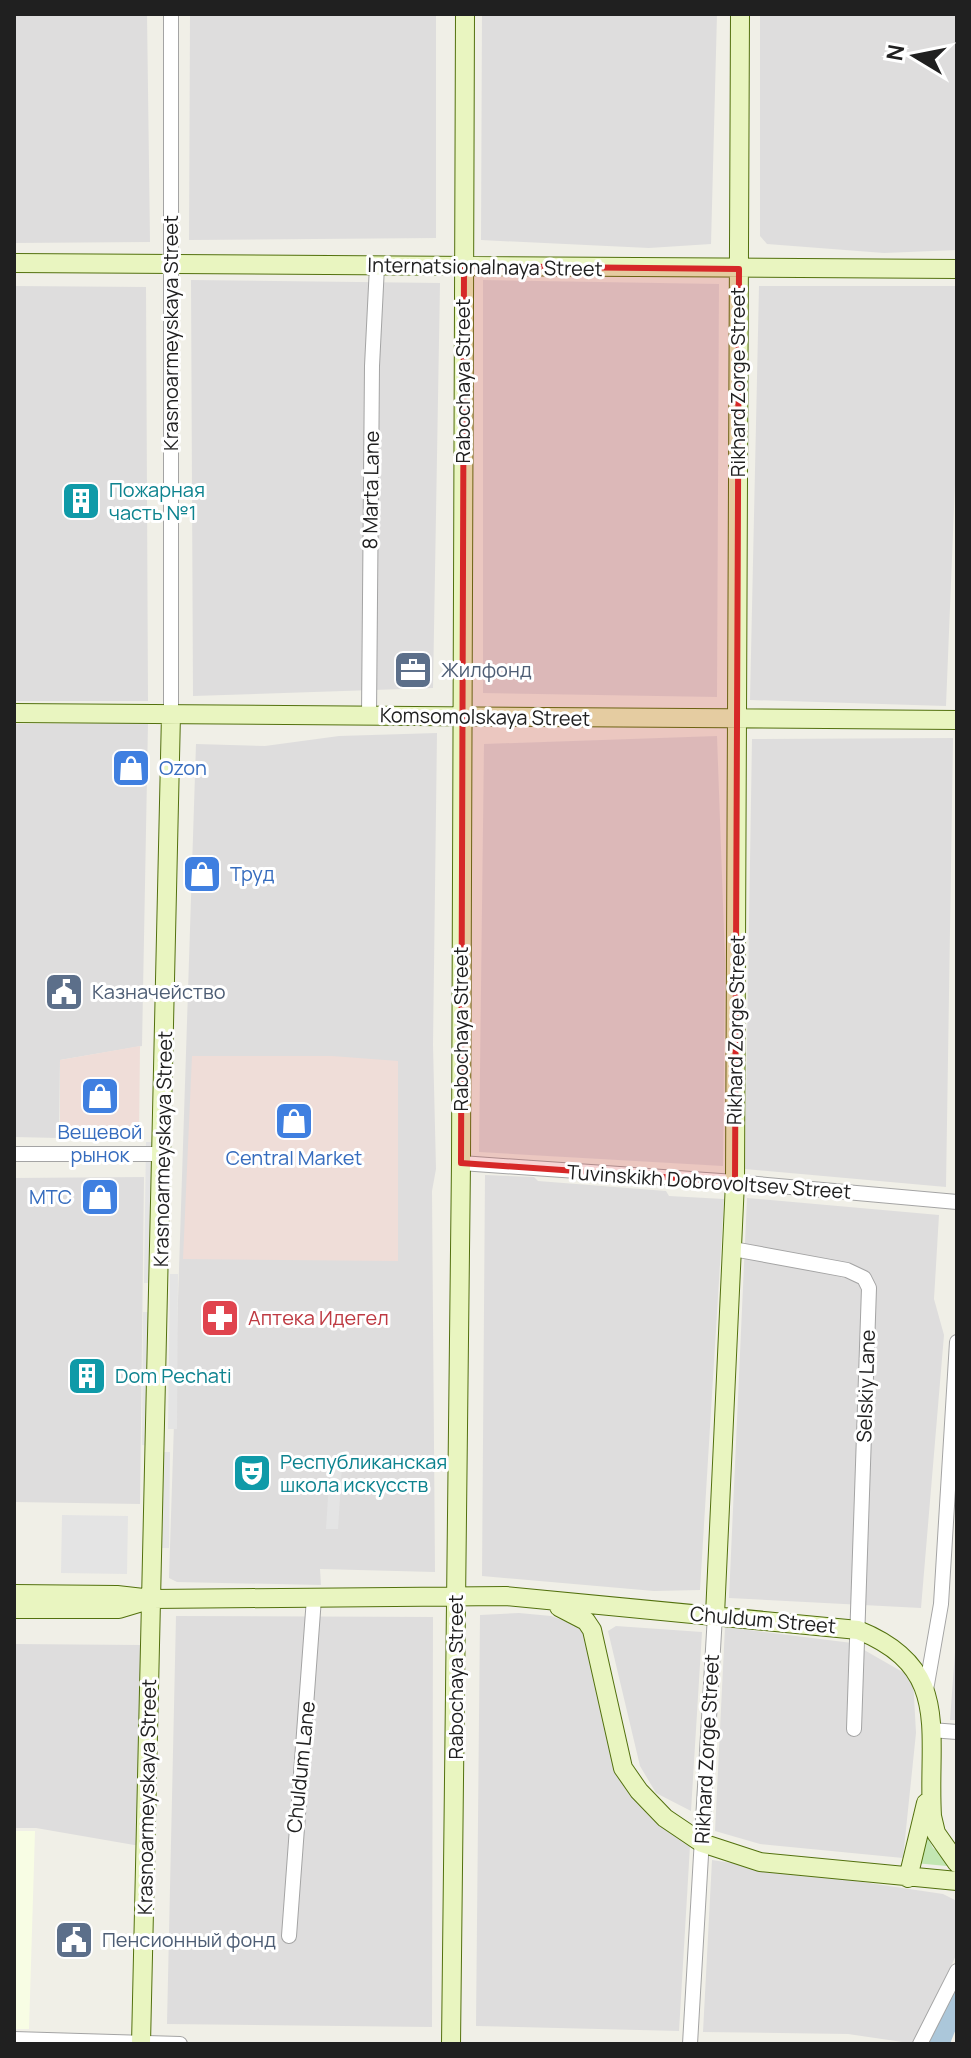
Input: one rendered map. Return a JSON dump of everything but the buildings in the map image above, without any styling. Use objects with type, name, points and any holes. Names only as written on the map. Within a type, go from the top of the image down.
[{"type":"street","name":"Krasnoarmeyskaya Street","points":[[141,2043],[171,714],[171,14]]},
{"type":"street","name":"Rabochaya Street","points":[[451,2044],[461,1163],[465,14]]},
{"type":"street","name":"Rikhard Zorge Street","points":[[690,2044],[715,1615],[735,1182],[740,14]]},
{"type":"street","name":"Internatsionalnaya Street","points":[[14,263],[957,269]]},
{"type":"street","name":"8 Marta Lane","points":[[369,715],[372,366],[377,266]]},
{"type":"street","name":"Komsomolskaya Street","points":[[14,713],[957,720]]},
{"type":"street","points":[[14,1154],[162,1154]]},
{"type":"street","name":"Tuvinskikh Dobrovoltsev Street","points":[[461,1163],[735,1182],[957,1202]]},
{"type":"street","name":"Selskiy Lane","points":[[733,1249],[847,1270],[864,1278],[869,1288],[858,1630]]},
{"type":"street","points":[[926,1690],[938,1640],[957,1342]]},
{"type":"street","name":"Chuldum Street","points":[[14,1594],[117,1595],[152,1599],[537,1598],[858,1630],[900,1652],[910,1662],[926,1690],[936,1833],[957,1863]]},
{"type":"street","name":"Chuldum Lane","points":[[289,1936],[314,1598]]},
{"type":"street","name":"Chuldum Street","points":[[537,1598],[571,1612],[586,1621],[592,1630]]},
{"type":"street","name":"Chuldum Street","points":[[14,1609],[119,1609],[152,1599]]},
{"type":"street","points":[[610,1607],[601,1614],[592,1630],[623,1768],[639,1791],[665,1818],[702,1843],[760,1862],[957,1881]]},
{"type":"street","points":[[854,1729],[858,1630]]},
{"type":"street","points":[[931,1730],[957,1732]]},
{"type":"street","points":[[908,1878],[921,1832],[930,1778]]},
{"type":"street","points":[[920,2044],[957,1971]]},
{"type":"street","points":[[14,2039],[180,2044]]},
{"type":"highlighted area","points":[[464,266],[739,269],[735,1182],[461,1163]]},
{"type":"shaded area","points":[[14,14],[147,14],[150,242],[14,243]]},
{"type":"shaded area","points":[[190,14],[436,14],[436,238],[189,240]]},
{"type":"shaded area","points":[[482,14],[717,14],[711,244],[649,248],[481,240]]},
{"type":"shaded area","points":[[760,14],[957,14],[957,250],[884,253],[767,244],[760,236]]},
{"type":"shaded area","points":[[191,280],[440,283],[433,688],[193,696]]},
{"type":"shaded area","points":[[483,280],[719,284],[717,697],[483,693]]},
{"type":"shaded area","points":[[14,286],[146,287],[148,701],[14,701]]},
{"type":"shaded area","points":[[759,286],[957,286],[957,435],[946,706],[750,700]]},
{"type":"shaded area","points":[[148,723],[142,1046],[60,1060],[59,1138],[14,1137],[14,724]]},
{"type":"shaded area","points":[[437,733],[433,1045],[436,1169],[432,1191],[435,1572],[320,1569],[321,1585],[177,1582],[169,1578],[196,744],[265,746],[339,736]]},
{"type":"shaded area","points":[[717,736],[725,960],[723,1166],[479,1152],[484,744]]},
{"type":"shaded area","points":[[953,738],[946,1187],[745,1169],[752,739]]},
{"type":"shaded area","name":"Вещевой рынок","points":[[140,1046],[139,1133],[60,1131],[60,1060]]},
{"type":"shaded area","name":"Central Market","points":[[192,1056],[332,1056],[398,1061],[398,1261],[183,1259]]},
{"type":"shaded area","points":[[146,1142],[154,1142],[153,1283],[144,1283]]},
{"type":"shaded area","points":[[485,1175],[534,1177],[538,1181],[724,1199],[700,1590],[654,1591],[482,1576]]},
{"type":"shaded area","points":[[144,1177],[140,1504],[14,1502],[14,1178]]},
{"type":"shaded area","points":[[747,1198],[939,1215],[934,1299],[944,1335],[921,1608],[729,1598]]},
{"type":"shaded area","points":[[170,1274],[178,1274],[177,1429],[168,1429]]},
{"type":"shaded area","points":[[143,1312],[151,1312],[150,1446],[142,1445]]},
{"type":"shaded area","points":[[164,1452],[170,1452],[169,1548],[162,1548]]},
{"type":"shaded area","points":[[330,1466],[342,1466],[338,1529],[326,1529]]},
{"type":"shaded area","points":[[62,1515],[128,1516],[127,1574],[61,1573]]},
{"type":"shaded area","points":[[519,1613],[551,1616],[582,1627],[593,1657],[616,1775],[638,1804],[690,1846],[679,2031],[476,2026],[480,1615]]},
{"type":"shaded area","points":[[176,1616],[433,1617],[432,2027],[167,2024]]},
{"type":"shaded area","points":[[957,1625],[957,1720],[950,1720]]},
{"type":"shaded area","points":[[616,1626],[702,1632],[691,1811],[656,1793],[640,1766],[608,1631]]},
{"type":"shaded area","points":[[725,1627],[852,1643],[913,1678],[916,1733],[903,1858],[760,1844],[715,1831]]},
{"type":"shaded area","points":[[14,1644],[141,1645],[140,1846],[36,1828],[14,1828]]},
{"type":"shaded area","points":[[14,1831],[35,1831],[29,2029],[14,2029]]},
{"type":"shaded area","points":[[712,1860],[943,1894],[957,1901],[957,1953],[916,2044],[848,2034],[703,2032]]},
{"type":"green space","points":[[921,1824],[933,1848],[957,1867],[915,1863]]},
{"type":"waterway","points":[[938,2044],[957,1997]]},
{"type":"place","name":"Пожарная часть №1","points":[[81,501]]},
{"type":"place","name":"Жилфонд","points":[[413,670]]},
{"type":"place","name":"Ozon","points":[[131,768]]},
{"type":"place","name":"Труд","points":[[202,874]]},
{"type":"place","name":"Казначейство","points":[[64,992]]},
{"type":"place","name":"Вещевой рынок","points":[[100,1096]]},
{"type":"place","name":"Central Market","points":[[294,1121]]},
{"type":"place","name":"МТС","points":[[100,1197]]},
{"type":"place","name":"Аптека Идегел","points":[[220,1318]]},
{"type":"place","name":"Dom Pechati","points":[[87,1376]]},
{"type":"place","name":"Республиканская школа искусств","points":[[252,1473]]},
{"type":"place","name":"Пенсионный фонд","points":[[74,1940]]}]
